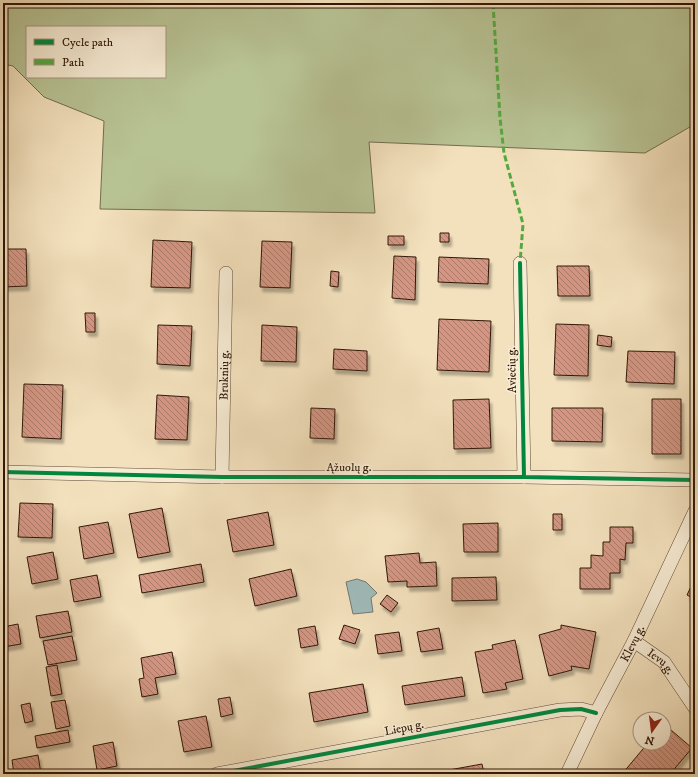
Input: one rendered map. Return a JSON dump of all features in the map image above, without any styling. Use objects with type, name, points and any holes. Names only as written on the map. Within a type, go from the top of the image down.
[{"type":"street","name":"Aviečių g.","points":[[520,263],[524,478]]},
{"type":"street","name":"Bruknių g.","points":[[222,477],[226,273]]},
{"type":"street","name":"Ąžuolų g.","points":[[3,472],[222,477],[695,480]]},
{"type":"street","name":"Klevų g.","points":[[567,774],[596,713],[634,641],[695,511]]},
{"type":"street","name":"Ievų g.","points":[[634,641],[664,662],[695,708]]},
{"type":"street","name":"Liepų g.","points":[[217,774],[560,710],[581,709],[596,713]]},
{"type":"green space","points":[[3,3],[695,3],[695,124],[645,153],[369,142],[375,213],[100,209],[104,121],[44,97],[13,66],[3,64]]},
{"type":"water","points":[[357,579],[366,582],[377,593],[371,598],[373,612],[353,614],[346,582]]},
{"type":"building","points":[[440,233],[449,233],[449,242],[440,242]]},
{"type":"building","points":[[388,236],[404,236],[404,245],[388,245]]},
{"type":"building","points":[[153,240],[192,242],[190,288],[151,287]]},
{"type":"building","points":[[262,241],[292,242],[290,288],[260,287]]},
{"type":"building","points":[[3,249],[26,249],[27,286],[3,287]]},
{"type":"building","points":[[394,256],[416,257],[415,300],[392,298]]},
{"type":"building","points":[[439,257],[489,259],[488,284],[438,282]]},
{"type":"building","points":[[557,266],[589,266],[590,296],[558,296]]},
{"type":"building","points":[[331,271],[339,272],[338,287],[330,286]]},
{"type":"building","points":[[85,313],[95,313],[95,332],[86,332]]},
{"type":"building","points":[[439,319],[491,321],[489,372],[437,370]]},
{"type":"building","points":[[556,324],[589,325],[588,376],[554,375]]},
{"type":"building","points":[[158,325],[192,326],[190,366],[157,364]]},
{"type":"building","points":[[262,325],[297,327],[296,362],[261,361]]},
{"type":"building","points":[[598,335],[612,337],[611,347],[597,345]]},
{"type":"building","points":[[334,349],[367,351],[367,371],[333,369]]},
{"type":"building","points":[[628,351],[675,352],[674,384],[626,382]]},
{"type":"building","points":[[24,384],[63,385],[61,439],[22,437]]},
{"type":"building","points":[[157,395],[189,397],[187,440],[155,439]]},
{"type":"building","points":[[489,399],[491,448],[454,449],[453,400]]},
{"type":"building","points":[[652,399],[681,399],[681,454],[652,454]]},
{"type":"building","points":[[311,408],[335,409],[334,439],[310,438]]},
{"type":"building","points":[[552,408],[603,408],[602,442],[552,441]]},
{"type":"building","points":[[20,503],[53,504],[52,538],[18,537]]},
{"type":"building","points":[[162,508],[170,552],[138,558],[129,514]]},
{"type":"building","points":[[268,512],[274,545],[233,552],[227,520]]},
{"type":"building","points":[[553,514],[562,514],[562,530],[553,530]]},
{"type":"building","points":[[108,522],[114,553],[84,559],[79,527]]},
{"type":"building","points":[[498,523],[498,552],[464,552],[463,524]]},
{"type":"building","points":[[610,527],[633,527],[633,543],[626,543],[625,560],[620,559],[620,573],[610,573],[610,589],[580,589],[580,568],[591,568],[591,555],[603,556],[603,542],[610,542]]},
{"type":"building","points":[[53,552],[58,579],[32,584],[27,557]]},
{"type":"building","points":[[419,553],[420,563],[436,562],[437,586],[407,587],[407,581],[388,582],[385,556]]},
{"type":"building","points":[[201,564],[204,582],[142,593],[139,575]]},
{"type":"building","points":[[291,569],[297,596],[255,606],[249,579]]},
{"type":"building","points":[[97,575],[101,597],[74,602],[70,580]]},
{"type":"building","points":[[496,577],[497,600],[452,601],[452,578]]},
{"type":"building","points":[[695,578],[695,599],[687,595]]},
{"type":"building","points":[[387,595],[398,603],[391,612],[380,604]]},
{"type":"building","points":[[68,611],[72,632],[40,638],[36,616]]},
{"type":"building","points":[[18,624],[21,644],[3,647],[3,627]]},
{"type":"building","points":[[344,625],[360,630],[355,644],[339,639]]},
{"type":"building","points":[[561,625],[596,632],[589,669],[571,666],[572,670],[549,676],[539,635],[561,629]]},
{"type":"building","points":[[315,626],[318,645],[301,648],[298,629]]},
{"type":"building","points":[[439,628],[443,649],[421,652],[417,632]]},
{"type":"building","points":[[399,632],[402,651],[378,654],[375,635]]},
{"type":"building","points":[[72,636],[77,660],[48,665],[43,641]]},
{"type":"building","points":[[515,640],[523,679],[505,683],[507,689],[483,693],[475,652],[493,649],[492,645]]},
{"type":"building","points":[[172,652],[176,674],[155,678],[158,694],[142,697],[139,679],[144,678],[141,658]]},
{"type":"building","points":[[57,665],[62,694],[51,696],[46,667]]},
{"type":"building","points":[[462,677],[465,696],[405,705],[402,686]]},
{"type":"building","points":[[363,684],[368,712],[314,722],[309,693]]},
{"type":"building","points":[[230,697],[233,714],[221,717],[218,699]]},
{"type":"building","points":[[65,700],[70,726],[56,729],[51,702]]},
{"type":"building","points":[[30,703],[33,721],[25,723],[21,705]]},
{"type":"building","points":[[206,716],[212,747],[184,752],[178,721]]},
{"type":"building","points":[[68,730],[70,742],[37,748],[35,736]]},
{"type":"building","points":[[672,731],[692,748],[670,774],[622,774],[641,751],[672,751]]},
{"type":"building","points":[[113,742],[117,766],[97,770],[93,746]]},
{"type":"building","points":[[38,755],[41,774],[14,774],[12,760]]},
{"type":"building","points":[[482,764],[484,774],[450,774],[449,770]]},
{"type":"marked path","points":[[493,3],[500,118],[504,153],[523,224],[520,263]]},
{"type":"cycle path","points":[[520,263],[524,477]]},
{"type":"cycle path","points":[[3,472],[222,477],[524,477],[695,480]]},
{"type":"cycle path","points":[[217,774],[560,710],[581,709],[596,713]]}]
